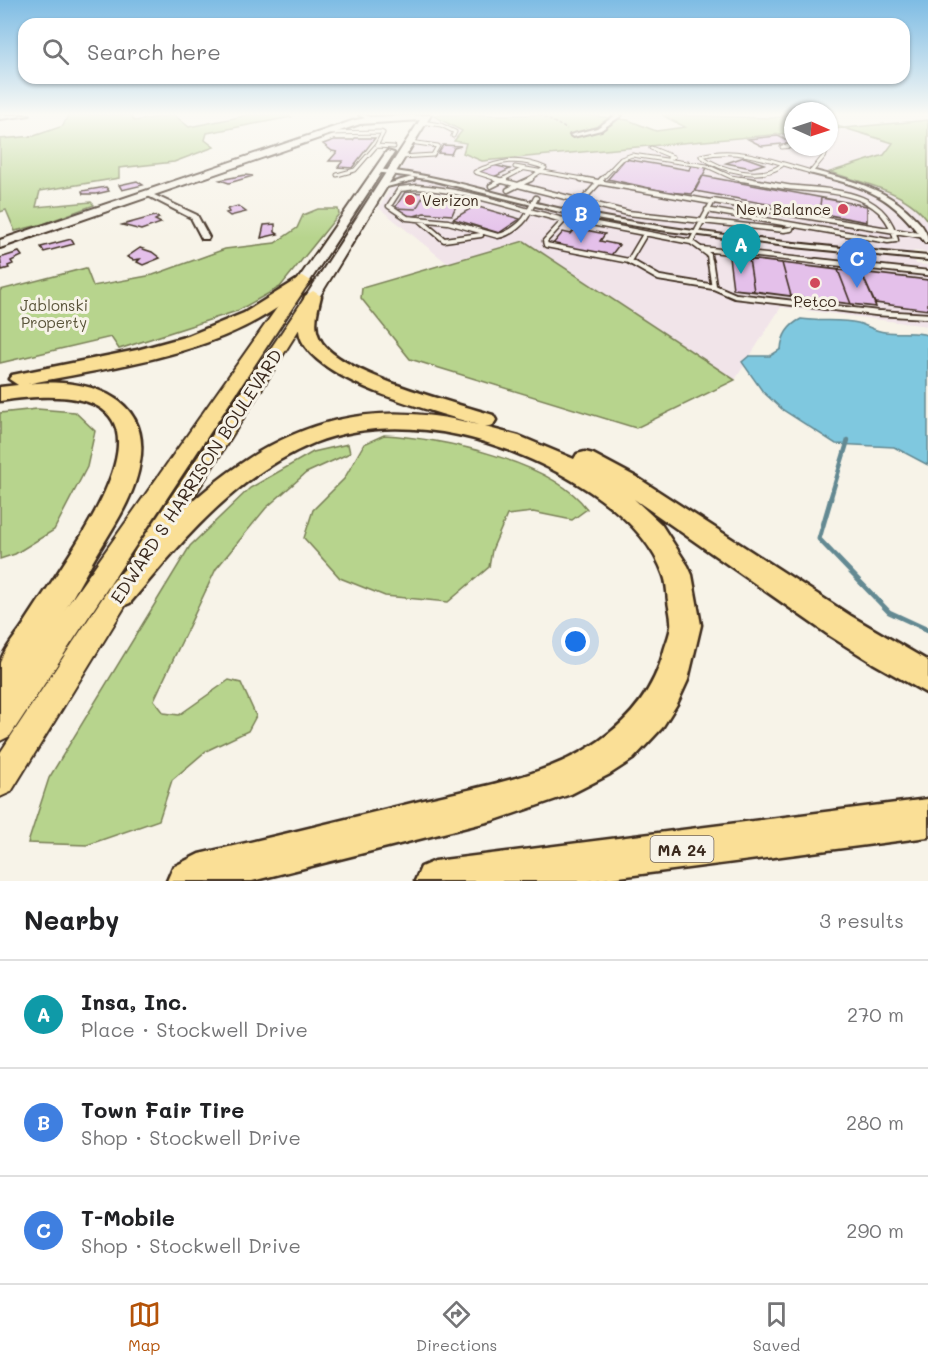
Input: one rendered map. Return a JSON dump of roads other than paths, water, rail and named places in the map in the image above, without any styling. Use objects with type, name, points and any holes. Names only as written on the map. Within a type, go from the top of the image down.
[{"type":"highway","points":[[0,384],[195,340],[308,289],[311,341],[321,355],[337,367],[529,435],[595,465],[646,494],[883,652],[928,678]]},
{"type":"highway","points":[[0,394],[52,389],[90,394],[120,411],[127,422],[132,445],[128,474],[118,496],[0,692]]},
{"type":"highway","points":[[120,594],[189,517],[247,468],[269,455],[317,434],[351,425],[403,420],[454,426],[489,436],[540,454],[609,491],[638,514],[660,539],[678,575],[684,595],[685,640],[680,665],[668,691],[653,714],[628,741],[600,762],[543,787],[199,874],[187,881]]},
{"type":"highway","name":"MA 24","points":[[435,881],[928,818]]},
{"type":"main road","points":[[0,244],[261,156]]},
{"type":"main road","name":"EDWARD S HARRISON BOULEVARD","points":[[0,781],[120,594],[388,156]]},
{"type":"main road","name":"EDWARD S HARRISON BOULEVARD","points":[[0,726],[383,186],[401,157]]},
{"type":"street","points":[[377,171],[434,174],[491,186],[508,190],[567,215],[603,218],[696,233],[928,258]]},
{"type":"street","points":[[391,171],[534,200]]},
{"type":"street","points":[[811,172],[886,196],[906,209],[927,238]]},
{"type":"street","points":[[383,186],[404,180],[425,178]]},
{"type":"street","points":[[150,195],[194,218],[205,237]]},
{"type":"lane","points":[[337,175],[346,176],[360,167],[368,156]]},
{"type":"lane","points":[[401,157],[409,156]]},
{"type":"lane","points":[[629,156],[620,160],[579,202],[545,241],[546,245],[629,261],[659,278],[714,287],[735,296],[878,313],[928,316]]},
{"type":"lane","points":[[641,156],[710,167],[731,177],[791,187],[836,190],[876,205],[894,231],[894,242],[707,210]]},
{"type":"lane","points":[[665,159],[673,157],[671,156]]},
{"type":"lane","points":[[701,156],[712,162],[748,172],[766,173],[782,165]]},
{"type":"lane","points":[[754,156],[811,172],[824,156]]},
{"type":"lane","points":[[543,172],[544,167],[519,160],[484,164],[472,172],[579,202],[640,215],[784,230],[791,229],[792,225]]},
{"type":"lane","points":[[515,167],[598,184],[927,238]]},
{"type":"lane","points":[[491,186],[523,169]]},
{"type":"lane","points":[[508,190],[543,172]]},
{"type":"lane","points":[[470,196],[476,187]]},
{"type":"lane","points":[[485,234],[448,222],[404,217],[389,207],[397,191],[409,188],[442,189],[528,213],[567,215],[645,234],[691,242],[696,248],[709,255],[714,287]]},
{"type":"lane","points":[[419,219],[444,240],[485,234],[505,235],[526,219],[534,200]]},
{"type":"lane","points":[[691,242],[711,202]]},
{"type":"lane","points":[[629,261],[645,234]]},
{"type":"lane","points":[[696,248],[928,273]]},
{"type":"water","points":[[801,319],[851,322],[891,333],[928,335],[928,465],[894,447],[836,444],[783,410],[763,392],[742,362],[749,356],[770,356],[781,349],[787,331]]},
{"type":"waterway","points":[[830,500],[848,440]]},
{"type":"waterway","points":[[831,498],[819,539],[889,612],[928,630]]},
{"type":"place","name":"Verizon","points":[[410,200]]},
{"type":"place","name":"New Balance","points":[[843,209]]},
{"type":"place","name":"Town Fair Tire","points":[[581,243]]},
{"type":"place","name":"Insa, Inc.","points":[[741,274]]},
{"type":"place","name":"Petco","points":[[815,283]]},
{"type":"place","name":"T-Mobile","points":[[857,288]]},
{"type":"park label","name":"Jablonski Property","points":[[54,314]]}]
